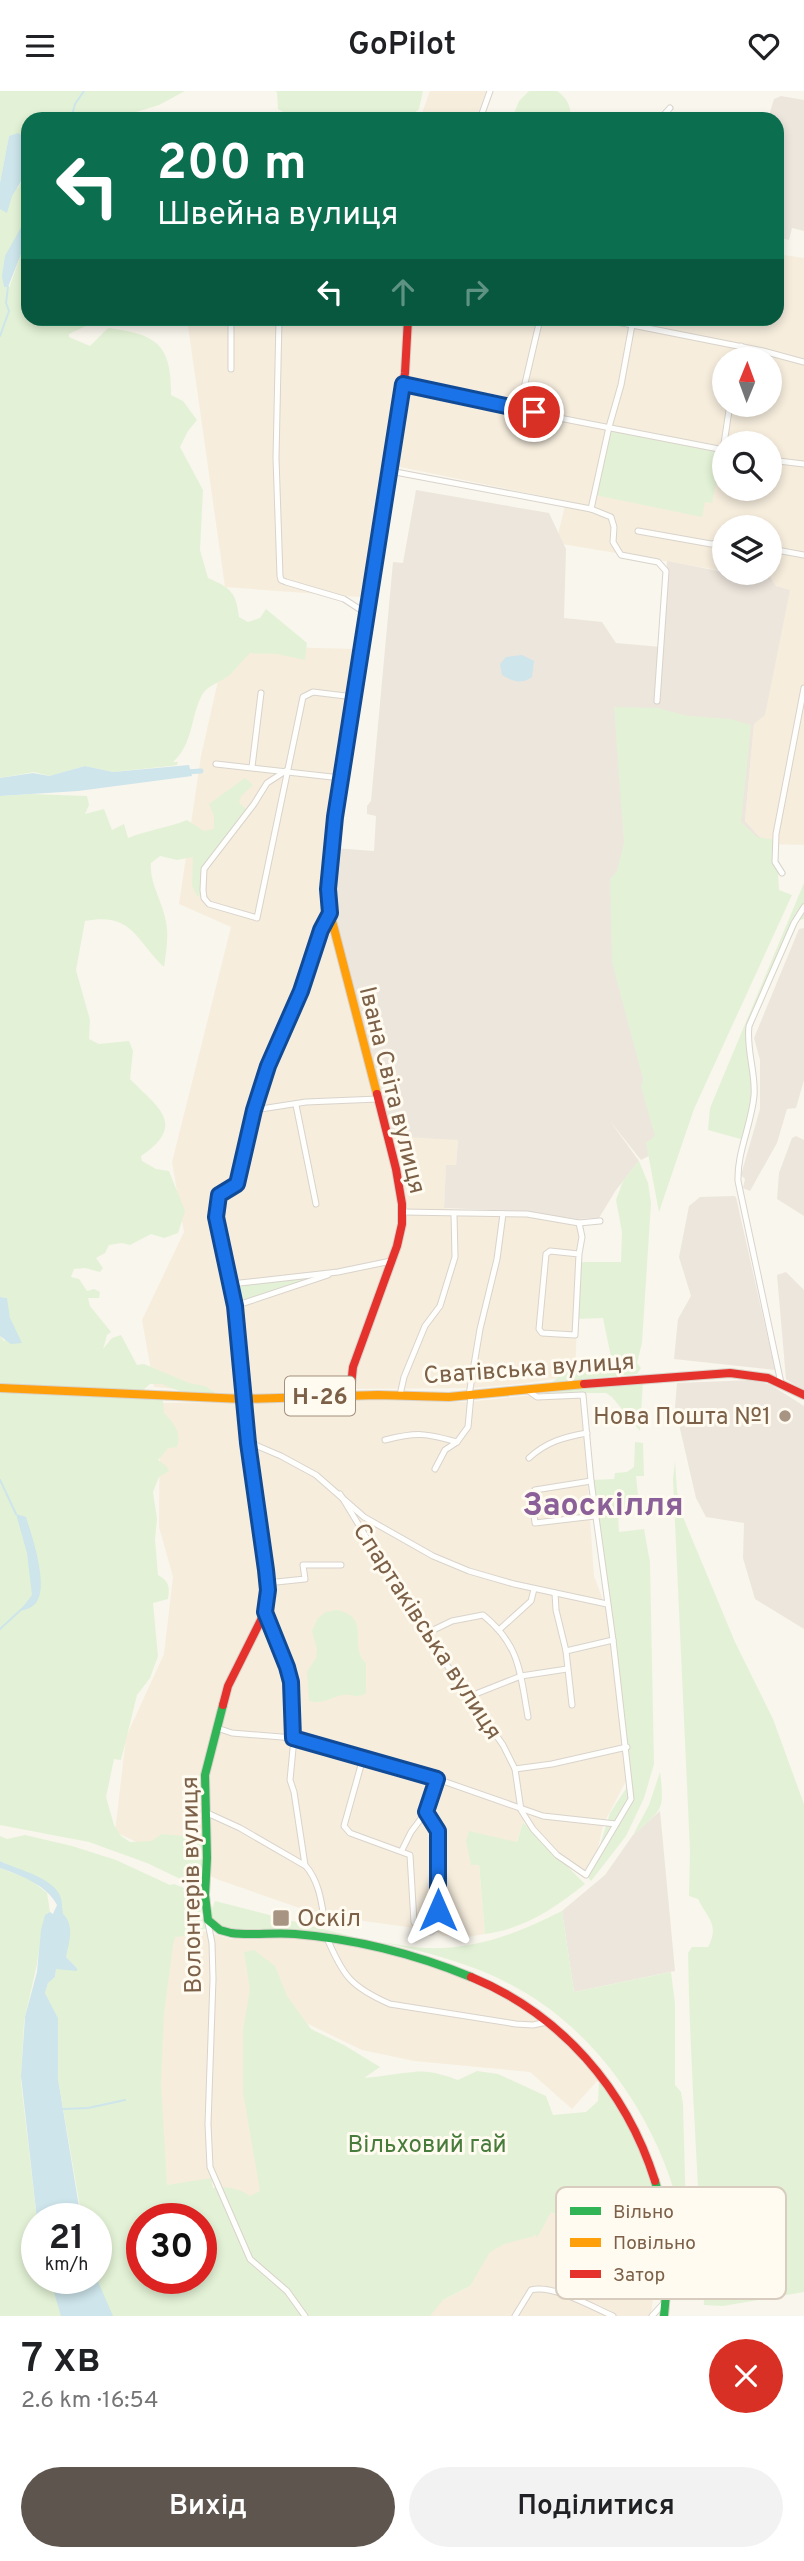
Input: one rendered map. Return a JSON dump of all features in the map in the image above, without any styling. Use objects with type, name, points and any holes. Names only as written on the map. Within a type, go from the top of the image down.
[{"type":"street","points":[[482,112],[490,91]]},
{"type":"street","points":[[666,112],[670,108]]},
{"type":"street","points":[[230,369],[231,326]]},
{"type":"street","points":[[279,326],[276,458],[281,580],[344,599],[367,614]]},
{"type":"street","name":"Івана Світа вулиця","points":[[349,1395],[353,1367],[391,1261],[402,1224],[402,1213],[396,1169],[330,913],[328,889],[341,778],[403,384],[408,326]]},
{"type":"street","points":[[519,409],[538,326]]},
{"type":"street","points":[[591,509],[621,385],[632,326]]},
{"type":"street","points":[[637,326],[741,346],[804,362]]},
{"type":"street","points":[[403,384],[712,448]]},
{"type":"street","points":[[782,461],[804,464]]},
{"type":"street","points":[[390,471],[591,509],[611,517],[614,527],[612,542],[621,555],[658,562],[666,571],[657,701]]},
{"type":"street","points":[[638,531],[712,544]]},
{"type":"street","points":[[782,551],[804,555]]},
{"type":"street","points":[[782,873],[775,862],[776,834],[804,688]]},
{"type":"street","points":[[287,770],[267,783],[204,869],[202,890],[209,904],[257,918],[303,697],[313,692],[354,697]]},
{"type":"street","points":[[252,767],[261,693]]},
{"type":"street","points":[[216,764],[341,778]]},
{"type":"street","points":[[781,1383],[737,1169],[751,1121],[754,1094],[749,1026],[794,923],[804,907]]},
{"type":"street","points":[[243,1399],[235,1306],[216,1206],[219,1195],[237,1184],[254,1110],[268,1066],[301,991],[321,930],[330,913]]},
{"type":"street","points":[[254,1110],[306,1103],[378,1099]]},
{"type":"street","points":[[296,1105],[316,1204]]},
{"type":"street","points":[[402,1213],[527,1214],[579,1223],[600,1221]]},
{"type":"street","points":[[400,1395],[404,1377],[425,1326],[440,1305],[455,1257],[454,1214]]},
{"type":"street","points":[[435,1469],[445,1450],[457,1442],[468,1427],[480,1329],[497,1259],[503,1214]]},
{"type":"street","points":[[579,1223],[582,1237],[575,1335],[542,1333],[539,1329],[545,1254],[551,1251],[579,1254]]},
{"type":"street","points":[[231,1283],[338,1272],[391,1261]]},
{"type":"street","points":[[235,1306],[338,1272]]},
{"type":"street","name":"Сватівська вулиця","points":[[0,1388],[243,1399],[349,1395],[470,1395],[730,1373],[750,1374],[781,1383],[804,1395]]},
{"type":"street","points":[[521,1810],[533,1829],[557,1854],[586,1875],[631,1799],[627,1747],[595,1516],[583,1395],[537,1397],[527,1390]]},
{"type":"street","name":"Волонтерів вулиця","points":[[243,1399],[267,1583],[265,1612],[228,1686],[205,1775],[206,1910],[212,1943],[213,1979],[208,2124],[211,2167],[250,2259],[287,2291],[304,2316]]},
{"type":"street","points":[[384,1440],[411,1433],[426,1433],[457,1442]]},
{"type":"street","points":[[529,1458],[541,1447],[565,1436],[587,1433]]},
{"type":"street","points":[[248,1443],[281,1456],[316,1475],[364,1517],[433,1556],[469,1571],[534,1590],[607,1604]]},
{"type":"street","points":[[535,1490],[591,1482]]},
{"type":"street","name":"Спартаківська вулиця","points":[[340,1494],[425,1634],[503,1745],[514,1769],[521,1810]]},
{"type":"street","points":[[533,1506],[535,1523],[595,1516]]},
{"type":"street","points":[[267,1583],[306,1579],[303,1566],[341,1565]]},
{"type":"street","points":[[500,1629],[531,1601],[534,1590]]},
{"type":"street","points":[[555,1593],[556,1610],[566,1651],[572,1705]]},
{"type":"street","points":[[265,1612],[289,1675],[293,1738],[290,1780],[295,1792],[304,1865]]},
{"type":"street","points":[[425,1634],[452,1621],[483,1615],[500,1629],[516,1654],[528,1717]]},
{"type":"street","points":[[566,1651],[613,1640]]},
{"type":"street","points":[[468,1697],[521,1676],[567,1669]]},
{"type":"street","points":[[216,1727],[232,1733],[293,1738],[437,1779],[543,1816],[616,1824]]},
{"type":"street","points":[[514,1769],[551,1764],[627,1747]]},
{"type":"street","points":[[363,1758],[344,1826],[350,1833],[410,1854],[416,1926],[431,1932],[436,1929],[438,1910],[439,1840],[438,1831],[426,1812]]},
{"type":"street","points":[[402,1850],[426,1812],[437,1779]]},
{"type":"street","points":[[205,1812],[240,1828],[304,1865],[313,1874],[324,1918]]},
{"type":"street","points":[[208,1920],[223,1931],[233,1934],[274,1933],[367,1944],[438,1962],[495,1986],[550,2022],[586,2056],[623,2104],[649,2160],[658,2187]]},
{"type":"street","points":[[327,1938],[338,1965],[348,1979],[390,2004],[516,2024],[550,2022]]},
{"type":"street","points":[[515,2316],[531,2290],[539,2288],[556,2294]]},
{"type":"street","points":[[573,2299],[613,2316]]},
{"type":"street","points":[[652,2316],[666,2301]]},
{"type":"street","points":[[664,2316],[666,2301]]},
{"type":"shaded area","points":[[430,91],[486,91],[478,112],[422,112]]},
{"type":"shaded area","points":[[781,96],[804,100],[804,231],[792,228],[789,240],[784,239],[784,112],[770,112],[774,99]]},
{"type":"shaded area","points":[[784,255],[804,258],[804,845],[766,844],[745,821],[754,724],[789,590],[775,585],[782,585],[782,515],[712,515],[712,569],[556,543],[566,501],[395,466],[373,598],[225,587],[188,326],[784,326]]},
{"type":"shaded area","points":[[416,490],[549,513],[566,549],[564,618],[602,622],[616,643],[661,647],[667,561],[712,570],[712,585],[775,585],[790,590],[765,715],[754,724],[745,821],[766,844],[664,1148],[641,1160],[610,1121],[639,1161],[616,1190],[599,1218],[576,1219],[517,1211],[444,1208],[446,1165],[456,1165],[458,1140],[387,1136],[330,895],[333,848],[374,851],[376,816],[367,814],[367,806],[371,801],[393,562],[403,563]]},
{"type":"shaded area","points":[[245,646],[354,649],[332,794],[322,887],[326,916],[375,1099],[387,1136],[458,1139],[456,1165],[446,1166],[444,1208],[477,1214],[527,1214],[581,1226],[575,1376],[471,1388],[340,1389],[245,1395],[154,1387],[142,1320],[184,1232],[172,1162],[231,927],[179,904],[201,756],[218,681]]},
{"type":"shaded area","points":[[804,928],[804,1080],[796,1108],[787,1109],[777,1143],[750,1191],[743,1188],[745,1179],[741,1175],[760,1109],[760,1060],[754,1038],[799,929]]},
{"type":"shaded area","points":[[796,1136],[804,1140],[804,1216],[777,1199],[779,1173],[792,1138]]},
{"type":"shaded area","points":[[734,1196],[775,1370],[674,1359],[678,1319],[691,1296],[679,1257],[689,1206],[700,1197]]},
{"type":"shaded area","points":[[786,1272],[804,1290],[804,1391],[786,1379],[777,1275]]},
{"type":"shaded area","points":[[753,1380],[771,1385],[804,1406],[804,1629],[755,1599],[743,1558],[744,1523],[706,1517],[696,1498],[675,1407],[677,1383]]},
{"type":"shaded area","points":[[581,1390],[594,1576],[607,1611],[626,1781],[603,1825],[598,1848],[586,1872],[560,1853],[530,1821],[523,1822],[516,1844],[476,1833],[485,1934],[467,1937],[443,1936],[436,1931],[320,1915],[219,1880],[115,1832],[126,1737],[164,1654],[173,1577],[159,1527],[160,1403],[382,1400],[468,1402]]},
{"type":"shaded area","points":[[660,1811],[675,1971],[574,1992],[562,1911],[605,1875],[633,1835]]},
{"type":"shaded area","points":[[168,1921],[231,1939],[277,1935],[356,1943],[478,1982],[521,2005],[558,2036],[598,2080],[572,2109],[530,2072],[414,2061],[362,2050],[304,2022],[265,2201],[223,2207],[212,2181],[167,2185],[151,2069]]},
{"type":"shaded area","points":[[551,2212],[556,2215],[556,2299],[653,2299],[651,2316],[426,2316],[434,2305],[470,2286],[484,2241]]},
{"type":"green space","points":[[0,91],[185,91],[159,105],[136,112],[21,112],[21,136],[9,136],[0,183]]},
{"type":"green space","points":[[274,91],[423,91],[419,109],[416,112],[283,112],[278,109],[277,92]]},
{"type":"green space","points":[[529,91],[557,91],[568,103],[570,112],[515,112],[519,101]]},
{"type":"green space","points":[[21,183],[21,229],[9,253],[3,278],[4,287],[7,287],[8,291],[21,254],[21,326],[86,326],[69,334],[69,337],[90,346],[108,328],[138,334],[158,345],[168,364],[171,395],[183,401],[197,420],[180,447],[203,490],[200,550],[208,578],[231,592],[239,617],[248,622],[260,618],[266,609],[307,643],[305,660],[277,654],[250,653],[231,674],[207,689],[197,706],[184,747],[173,762],[178,762],[177,765],[113,772],[85,766],[49,776],[34,772],[0,778],[0,187],[18,188]]},
{"type":"green space","points":[[609,427],[712,448],[712,501],[705,502],[702,517],[595,495]]},
{"type":"green space","points":[[614,707],[657,708],[688,716],[730,719],[751,725],[741,822],[757,837],[776,840],[779,890],[792,895],[694,1109],[659,1212],[646,1143],[655,1136],[612,962],[610,879],[617,871],[624,843]]},
{"type":"green space","points":[[245,778],[253,785],[241,796],[239,803],[248,811],[208,861],[203,890],[198,897],[192,886],[193,857],[177,860],[160,856],[151,863],[152,878],[167,928],[164,967],[123,924],[101,919],[85,921],[76,970],[90,1020],[89,1039],[99,1044],[129,1041],[133,1051],[130,1079],[158,1107],[163,1116],[163,1134],[155,1145],[141,1156],[142,1161],[156,1169],[169,1171],[185,1211],[178,1233],[164,1238],[151,1234],[130,1245],[109,1245],[105,1253],[96,1258],[103,1268],[100,1272],[85,1268],[74,1269],[71,1277],[79,1279],[87,1291],[94,1289],[100,1292],[99,1298],[88,1298],[90,1306],[111,1332],[107,1335],[103,1349],[112,1338],[121,1335],[137,1365],[144,1364],[189,1383],[205,1386],[217,1394],[181,1392],[162,1384],[150,1384],[143,1390],[0,1385],[0,1336],[4,1341],[15,1333],[7,1309],[7,1298],[0,1297],[0,796],[87,796],[89,805],[85,814],[104,809],[112,830],[124,824],[128,838],[187,820],[204,831],[214,829],[214,816],[209,804]]},
{"type":"green space","points":[[804,883],[804,919],[796,921],[749,1026],[754,1093],[744,1140],[708,1130],[710,1108]]},
{"type":"green space","points":[[639,1161],[648,1183],[651,1203],[642,1343],[637,1363],[641,1368],[637,1374],[552,1382],[567,1371],[580,1370],[589,1362],[611,1357],[603,1318],[577,1319],[578,1262],[621,1262],[622,1232],[616,1200],[623,1181]]},
{"type":"green space","points":[[338,1272],[235,1306],[231,1284]]},
{"type":"green space","points":[[643,1381],[640,1431],[606,1393],[543,1391]]},
{"type":"green space","points":[[0,1390],[157,1397],[163,1401],[164,1413],[176,1429],[177,1447],[168,1448],[158,1460],[169,1471],[159,1477],[153,1492],[157,1519],[155,1539],[158,1575],[167,1582],[169,1591],[168,1599],[153,1603],[158,1656],[150,1678],[137,1695],[121,1760],[114,1759],[106,1797],[114,1825],[121,1836],[130,1842],[151,1841],[162,1834],[195,1837],[207,1850],[202,1886],[195,1886],[147,1863],[89,1842],[0,1825]]},
{"type":"green space","points":[[635,1442],[643,1443],[644,1476],[636,1476],[638,1495],[633,1496],[634,1510],[618,1512],[619,1532],[644,1529],[650,1562],[654,1764],[644,1798],[626,1836],[591,1881],[586,1875],[600,1845],[610,1813],[629,1784],[591,1480],[614,1479],[615,1473],[627,1472],[634,1467]]},
{"type":"green space","points":[[675,1461],[677,1491],[683,1517],[735,1642],[773,1719],[804,1804],[804,2292],[786,2295],[786,2187],[698,2187],[688,1953],[692,1947],[708,1947],[713,1932],[711,1921],[698,1899],[689,1896],[690,1851],[673,1479]]},
{"type":"green space","points":[[337,1610],[348,1614],[357,1626],[359,1649],[366,1663],[366,1693],[357,1696],[343,1695],[318,1702],[309,1701],[307,1672],[316,1658],[317,1649],[312,1631],[318,1618],[326,1612]]},
{"type":"green space","points":[[660,1772],[662,1795],[659,1809],[633,1835],[649,1805]]},
{"type":"green space","points":[[523,1822],[585,1884],[526,1922],[485,1934],[479,1865],[471,1865],[466,1841],[469,1831],[517,1842]]},
{"type":"green space","name":"Вільховий гай","points":[[25,1835],[72,1846],[116,1860],[170,1885],[189,1890],[209,1927],[186,1936],[175,1937],[173,1945],[164,2013],[161,2084],[167,2185],[211,2178],[213,2188],[233,2188],[250,2196],[260,2191],[243,2092],[243,2030],[250,1989],[244,1952],[254,1950],[275,1966],[287,1996],[311,2029],[380,2067],[364,2078],[420,2072],[436,2073],[458,2080],[477,2071],[498,2074],[546,2096],[553,2115],[586,2112],[598,2101],[599,2083],[611,2091],[631,2125],[652,2187],[556,2187],[556,2214],[551,2212],[537,2238],[535,2234],[504,2244],[490,2252],[470,2286],[443,2300],[430,2316],[105,2316],[100,2294],[112,2294],[112,2203],[79,2203],[58,2079],[58,2018],[45,1993],[48,1983],[55,1977],[56,1969],[77,1968],[66,1957],[62,1914],[48,1883],[0,1861],[0,1836],[7,1839]]},
{"type":"green space","points":[[0,1868],[31,1880],[47,1893],[50,1912],[45,1916],[24,2022],[21,2082],[35,2203],[21,2203],[21,2294],[55,2294],[62,2316],[0,2316]]},
{"type":"green space","points":[[215,1901],[354,1937],[379,1947],[331,1936],[227,1931],[210,1915]]},
{"type":"green space","points":[[562,1911],[574,1992],[671,1972],[675,2003],[675,2085],[681,2092],[683,2104],[685,2187],[672,2187],[652,2136],[632,2100],[608,2066],[581,2036],[551,2010],[517,1988],[485,1972],[417,1950],[382,1942],[443,1948],[496,1939]]},
{"type":"green space","points":[[704,2299],[764,2299],[723,2306],[704,2305]]},
{"type":"water","points":[[21,135],[21,181],[12,196],[7,213],[0,209],[0,183],[9,136]]},
{"type":"water","points":[[21,227],[21,254],[8,287],[4,287],[2,276],[5,256]]},
{"type":"water","points":[[522,655],[534,661],[532,677],[517,681],[502,675],[500,664],[506,657]]},
{"type":"water","points":[[189,765],[192,776],[78,791],[0,796],[0,778],[33,773],[49,776],[85,766],[113,772]]},
{"type":"water","points":[[0,1297],[7,1298],[10,1318],[22,1343],[11,1344],[0,1336]]},
{"type":"water","points":[[16,1514],[26,1517],[41,1586],[35,1604],[20,1611],[32,1595],[27,1553]]},
{"type":"water","points":[[0,1861],[35,1875],[51,1885],[61,1898],[63,1914],[69,1924],[66,1957],[77,1971],[56,1969],[55,1977],[48,1983],[45,1993],[58,2018],[58,2079],[78,2203],[35,2203],[21,2076],[25,2017],[37,1972],[41,1930],[45,1915],[50,1912],[53,1914],[57,1905],[40,1886],[0,1868]]},
{"type":"water","points":[[54,2294],[103,2294],[113,2316],[61,2316]]},
{"type":"waterway","points":[[73,112],[84,91]]},
{"type":"waterway","points":[[0,336],[9,311],[6,303],[8,287]]},
{"type":"waterway","points":[[186,772],[201,771]]},
{"type":"waterway","points":[[0,1480],[16,1514]]},
{"type":"waterway","points":[[0,1629],[25,1606]]},
{"type":"waterway","points":[[63,2109],[88,2108],[125,2100]]},
{"type":"traffic: fast","points":[[223,1705],[205,1775],[205,1895],[208,1920],[220,1930],[231,1933],[295,1934],[363,1944],[428,1961],[471,1977]]},
{"type":"traffic: fast","points":[[655,2181],[657,2187]]},
{"type":"traffic: fast","points":[[664,2316],[665,2299]]},
{"type":"traffic: slow","points":[[342,775],[328,889],[330,913],[377,1094]]},
{"type":"traffic: slow","points":[[0,1388],[243,1399],[378,1395],[449,1397],[584,1384]]},
{"type":"traffic: jam","points":[[342,775],[405,373],[408,326]]},
{"type":"traffic: jam","points":[[350,1395],[353,1367],[397,1246],[402,1224],[402,1204],[396,1169],[377,1094]]},
{"type":"traffic: jam","points":[[584,1384],[730,1373],[768,1378],[804,1395]]},
{"type":"traffic: jam","points":[[223,1705],[228,1686],[265,1612],[268,1590],[243,1399]]},
{"type":"traffic: jam","points":[[471,1977],[534,2012],[586,2058],[627,2116],[655,2181]]},
{"type":"place","name":"Нова Пошта №1","points":[[785,1416]]},
{"type":"place","name":"Оскіл","points":[[281,1918]]},
{"type":"district","name":"Заоскiлля","points":[[603,1504]]},
{"type":"route","points":[[438,1910],[438,1831],[426,1812],[437,1779],[293,1738],[291,1682],[265,1612],[268,1590],[248,1443],[237,1325],[216,1206],[219,1195],[237,1184],[254,1110],[268,1066],[301,991],[321,930],[330,913],[328,889],[335,817],[403,384],[534,412]]}]
